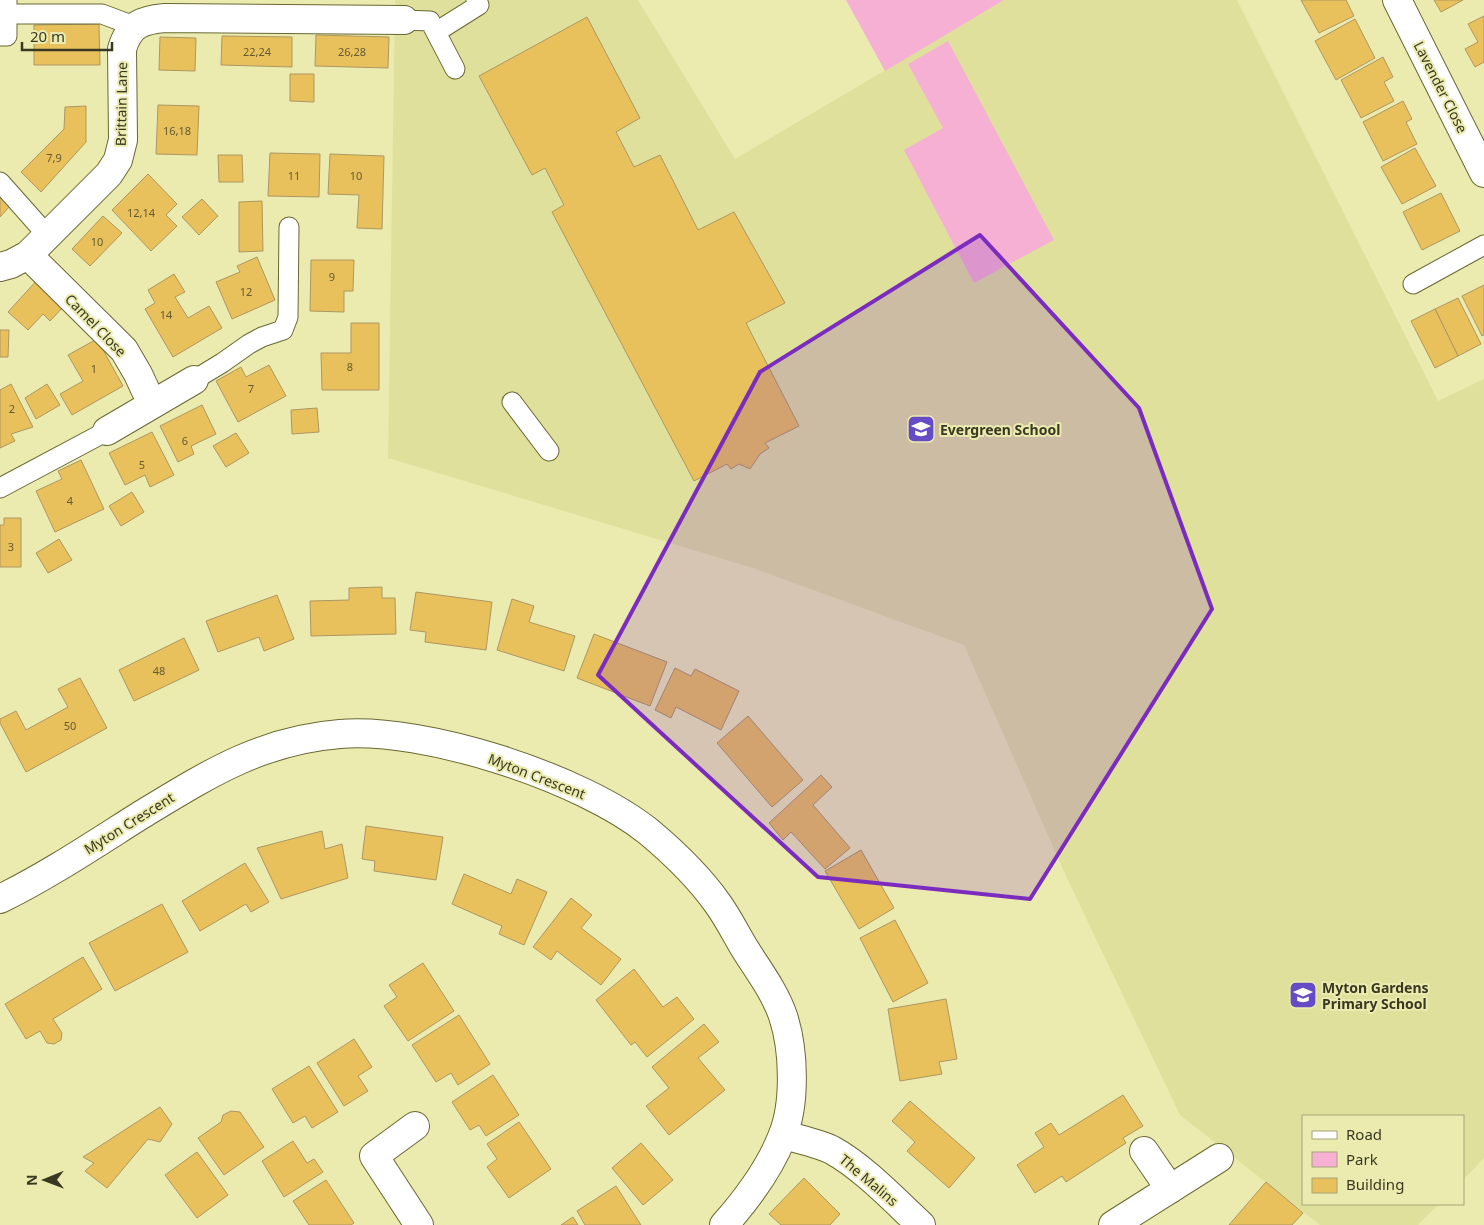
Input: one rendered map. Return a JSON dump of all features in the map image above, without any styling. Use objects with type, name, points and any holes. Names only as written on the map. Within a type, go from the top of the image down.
[{"type":"street","name":"Lavender Close","points":[[1397,0],[1484,173]]},
{"type":"street","points":[[134,26],[154,19],[165,18],[329,10],[404,20]]},
{"type":"street","name":"Brittain Lane","points":[[0,266],[11,264],[28,255],[109,174],[118,160],[123,140],[122,49],[125,37],[134,26]]},
{"type":"street","name":"Camel Close","points":[[28,255],[124,350],[152,404]]},
{"type":"street","points":[[106,431],[194,380]]},
{"type":"street","name":"Myton Crescent","points":[[0,899],[36,882],[202,778],[262,750],[323,736],[343,734],[405,736],[480,754],[532,771],[576,789],[623,814],[666,847],[701,883],[718,904],[782,1013],[790,1044],[791,1089],[783,1135],[743,1204],[724,1225]]},
{"type":"street","points":[[415,1126],[374,1156],[420,1225]]},
{"type":"street","name":"The Malins","points":[[783,1135],[830,1149],[843,1157],[856,1166],[922,1225]]},
{"type":"street","points":[[1144,1151],[1170,1189]]},
{"type":"street","points":[[1113,1225],[1219,1158]]},
{"type":"lane","points":[[436,32],[479,5],[476,0]]},
{"type":"lane","points":[[0,36],[7,36],[7,7],[102,14],[134,26]]},
{"type":"lane","points":[[404,20],[430,21],[455,69]]},
{"type":"lane","points":[[0,182],[47,235]]},
{"type":"lane","points":[[194,380],[222,364],[249,344],[262,337],[283,330],[288,317],[289,227]]},
{"type":"lane","points":[[1413,284],[1484,246]]},
{"type":"lane","points":[[512,402],[549,451]]},
{"type":"lane","points":[[0,488],[106,431]]},
{"type":"highlighted area","points":[[980,235],[1139,408],[1212,609],[1030,899],[818,877],[598,675],[760,372]]},
{"type":"shaded area","name":"Evergreen School","points":[[395,0],[638,0],[735,159],[1004,0],[1237,0],[1438,401],[1484,379],[1484,1158],[1464,1179],[1464,1115],[1302,1115],[1302,1205],[1438,1205],[1418,1225],[1320,1225],[1180,1115],[1066,876],[964,645],[753,568],[388,458]]},
{"type":"green space","points":[[846,0],[1004,0],[885,71]]},
{"type":"green space","points":[[948,41],[1054,240],[974,283],[904,150],[943,128],[908,64]]},
{"type":"building","points":[[1301,0],[1346,0],[1354,16],[1319,33]]},
{"type":"building","points":[[1434,0],[1463,0],[1441,12]]},
{"type":"building","points":[[1484,16],[1484,62],[1475,67],[1465,49],[1478,42],[1468,24]]},
{"type":"building","points":[[587,17],[640,118],[616,132],[634,167],[660,155],[698,230],[734,212],[785,303],[746,323],[799,426],[765,443],[769,448],[760,454],[750,469],[739,464],[731,469],[727,464],[694,481],[552,212],[564,205],[545,168],[532,175],[479,76]]},
{"type":"building","points":[[1355,19],[1375,58],[1336,80],[1315,41]]},
{"type":"building","points":[[99,24],[100,65],[34,65],[34,25]]},
{"type":"building","points":[[316,35],[389,37],[388,68],[315,66]]},
{"type":"building","points":[[222,36],[292,37],[292,67],[221,65]]},
{"type":"building","points":[[160,37],[196,38],[195,71],[159,70]]},
{"type":"building","points":[[1383,57],[1393,77],[1384,82],[1394,101],[1361,118],[1341,80]]},
{"type":"building","points":[[290,74],[314,74],[314,102],[290,101]]},
{"type":"building","points":[[1403,101],[1412,119],[1406,122],[1417,144],[1383,161],[1363,122]]},
{"type":"building","points":[[158,105],[199,106],[197,155],[156,154]]},
{"type":"building","points":[[86,106],[86,142],[41,192],[21,172],[64,129],[65,107]]},
{"type":"building","points":[[1415,148],[1436,186],[1402,204],[1381,167]]},
{"type":"building","points":[[270,153],[320,154],[319,197],[268,196]]},
{"type":"building","points":[[330,154],[384,156],[382,229],[357,228],[359,195],[328,194]]},
{"type":"building","points":[[218,155],[242,155],[243,182],[219,182]]},
{"type":"building","points":[[148,174],[177,204],[166,215],[177,226],[151,251],[112,210]]},
{"type":"building","points":[[1441,193],[1460,231],[1422,250],[1403,212]]},
{"type":"building","points":[[0,196],[10,206],[0,217]]},
{"type":"building","points":[[202,199],[218,216],[199,235],[182,217]]},
{"type":"building","points":[[262,201],[263,251],[239,252],[239,202]]},
{"type":"building","points":[[103,216],[122,233],[90,266],[72,249]]},
{"type":"building","points":[[257,257],[275,300],[232,319],[216,282],[240,272],[237,266]]},
{"type":"building","points":[[311,260],[354,260],[353,291],[344,291],[344,312],[310,311]]},
{"type":"building","points":[[174,274],[185,292],[175,297],[188,318],[209,306],[222,328],[173,357],[145,309],[155,303],[148,290]]},
{"type":"building","points":[[38,279],[65,305],[50,321],[43,314],[28,330],[8,312]]},
{"type":"building","points":[[1484,285],[1484,335],[1482,336],[1462,296]]},
{"type":"building","points":[[1458,298],[1481,344],[1458,356],[1435,309]]},
{"type":"building","points":[[1435,309],[1458,356],[1435,368],[1411,321]]},
{"type":"building","points":[[351,323],[379,323],[379,390],[322,390],[321,353],[351,353]]},
{"type":"building","points":[[0,330],[9,330],[8,357],[0,357]]},
{"type":"building","points":[[97,339],[123,386],[72,415],[60,394],[83,381],[68,355]]},
{"type":"building","points":[[269,365],[286,396],[238,422],[216,381],[241,367],[246,377]]},
{"type":"building","points":[[11,384],[33,427],[11,434],[15,441],[0,448],[0,390]]},
{"type":"building","points":[[47,384],[60,405],[36,419],[25,398]]},
{"type":"building","points":[[202,405],[216,434],[191,446],[194,454],[178,462],[160,426]]},
{"type":"building","points":[[317,408],[319,432],[292,434],[291,410]]},
{"type":"building","points":[[152,432],[174,475],[150,487],[145,475],[125,485],[109,453]]},
{"type":"building","points":[[236,433],[249,453],[226,467],[213,446]]},
{"type":"building","points":[[81,460],[104,509],[55,532],[36,491],[62,479],[58,471]]},
{"type":"building","points":[[132,492],[144,512],[121,526],[109,506]]},
{"type":"building","points":[[4,518],[21,518],[21,567],[0,567],[0,525],[4,525]]},
{"type":"building","points":[[59,539],[72,560],[48,573],[36,553]]},
{"type":"building","points":[[382,587],[382,598],[395,598],[396,634],[311,636],[310,601],[349,600],[349,588]]},
{"type":"building","points":[[416,592],[492,602],[486,650],[425,642],[426,632],[410,630]]},
{"type":"building","points":[[277,595],[294,639],[264,651],[259,637],[218,652],[206,621]]},
{"type":"building","points":[[512,599],[534,606],[529,622],[575,636],[564,671],[497,650]]},
{"type":"building","points":[[594,634],[667,662],[650,706],[577,678]]},
{"type":"building","points":[[184,638],[199,670],[134,701],[119,670]]},
{"type":"building","points":[[675,668],[691,676],[695,669],[739,691],[721,730],[676,707],[671,718],[655,710]]},
{"type":"building","points":[[80,678],[107,728],[26,772],[0,723],[0,719],[16,711],[26,730],[68,707],[58,689]]},
{"type":"building","points":[[748,716],[803,780],[772,807],[717,743]]},
{"type":"building","points":[[821,775],[832,787],[813,805],[850,848],[825,869],[791,832],[783,840],[769,823]]},
{"type":"building","points":[[366,826],[443,837],[436,880],[374,871],[375,861],[362,859]]},
{"type":"building","points":[[322,831],[325,849],[342,844],[348,878],[281,899],[257,848]]},
{"type":"building","points":[[861,850],[894,908],[859,929],[825,871]]},
{"type":"building","points":[[245,863],[269,902],[251,912],[246,904],[200,931],[182,901]]},
{"type":"building","points":[[464,874],[511,894],[517,879],[547,892],[524,945],[499,934],[502,926],[452,904]]},
{"type":"building","points":[[571,898],[592,915],[581,928],[621,959],[601,985],[557,951],[551,960],[533,947]]},
{"type":"building","points":[[162,904],[188,952],[115,991],[89,943]]},
{"type":"building","points":[[895,920],[928,983],[893,1002],[860,938]]},
{"type":"building","points":[[83,957],[102,989],[53,1019],[62,1033],[61,1040],[54,1044],[47,1043],[40,1031],[26,1039],[5,1004]]},
{"type":"building","points":[[423,963],[454,1011],[408,1041],[384,1006],[397,997],[389,985]]},
{"type":"building","points":[[634,969],[663,1007],[677,997],[694,1019],[647,1057],[635,1042],[631,1045],[596,1000]]},
{"type":"building","points":[[946,999],[957,1059],[939,1062],[942,1074],[900,1081],[888,1009]]},
{"type":"building","points":[[459,1015],[490,1064],[458,1085],[451,1073],[436,1082],[412,1045]]},
{"type":"building","points":[[704,1024],[719,1042],[698,1058],[725,1090],[669,1135],[646,1106],[669,1088],[652,1067]]},
{"type":"building","points":[[354,1039],[372,1067],[358,1076],[368,1091],[344,1106],[317,1063]]},
{"type":"building","points":[[309,1066],[338,1112],[312,1128],[305,1116],[293,1123],[272,1089]]},
{"type":"building","points":[[493,1075],[519,1115],[486,1136],[479,1125],[470,1130],[452,1102]]},
{"type":"building","points":[[1123,1095],[1143,1126],[1123,1138],[1126,1143],[1066,1182],[1062,1176],[1035,1193],[1017,1165],[1044,1147],[1035,1133],[1051,1123],[1059,1135]]},
{"type":"building","points":[[910,1101],[975,1158],[949,1188],[907,1151],[915,1142],[892,1121]]},
{"type":"building","points":[[160,1107],[172,1124],[160,1142],[148,1139],[107,1188],[85,1171],[94,1163],[83,1157]]},
{"type":"building","points":[[231,1111],[240,1112],[264,1147],[224,1175],[198,1138],[221,1122],[223,1115]]},
{"type":"building","points":[[519,1122],[551,1169],[509,1198],[487,1167],[497,1159],[487,1144]]},
{"type":"building","points":[[293,1141],[307,1163],[314,1159],[323,1172],[284,1197],[262,1161]]},
{"type":"building","points":[[641,1143],[673,1180],[643,1205],[612,1168]]},
{"type":"building","points":[[197,1152],[228,1195],[197,1218],[165,1175]]},
{"type":"building","points":[[804,1178],[840,1214],[830,1225],[781,1225],[769,1214]]},
{"type":"building","points":[[326,1180],[354,1223],[351,1225],[309,1225],[293,1201]]},
{"type":"building","points":[[1266,1182],[1303,1213],[1292,1225],[1229,1225]]},
{"type":"building","points":[[616,1186],[641,1225],[585,1225],[577,1211]]},
{"type":"building","points":[[573,1217],[578,1225],[561,1225]]},
{"type":"place","name":"Evergreen School","points":[[921,429]]},
{"type":"place","name":"Myton Gardens Primary School","points":[[1303,995]]}]
